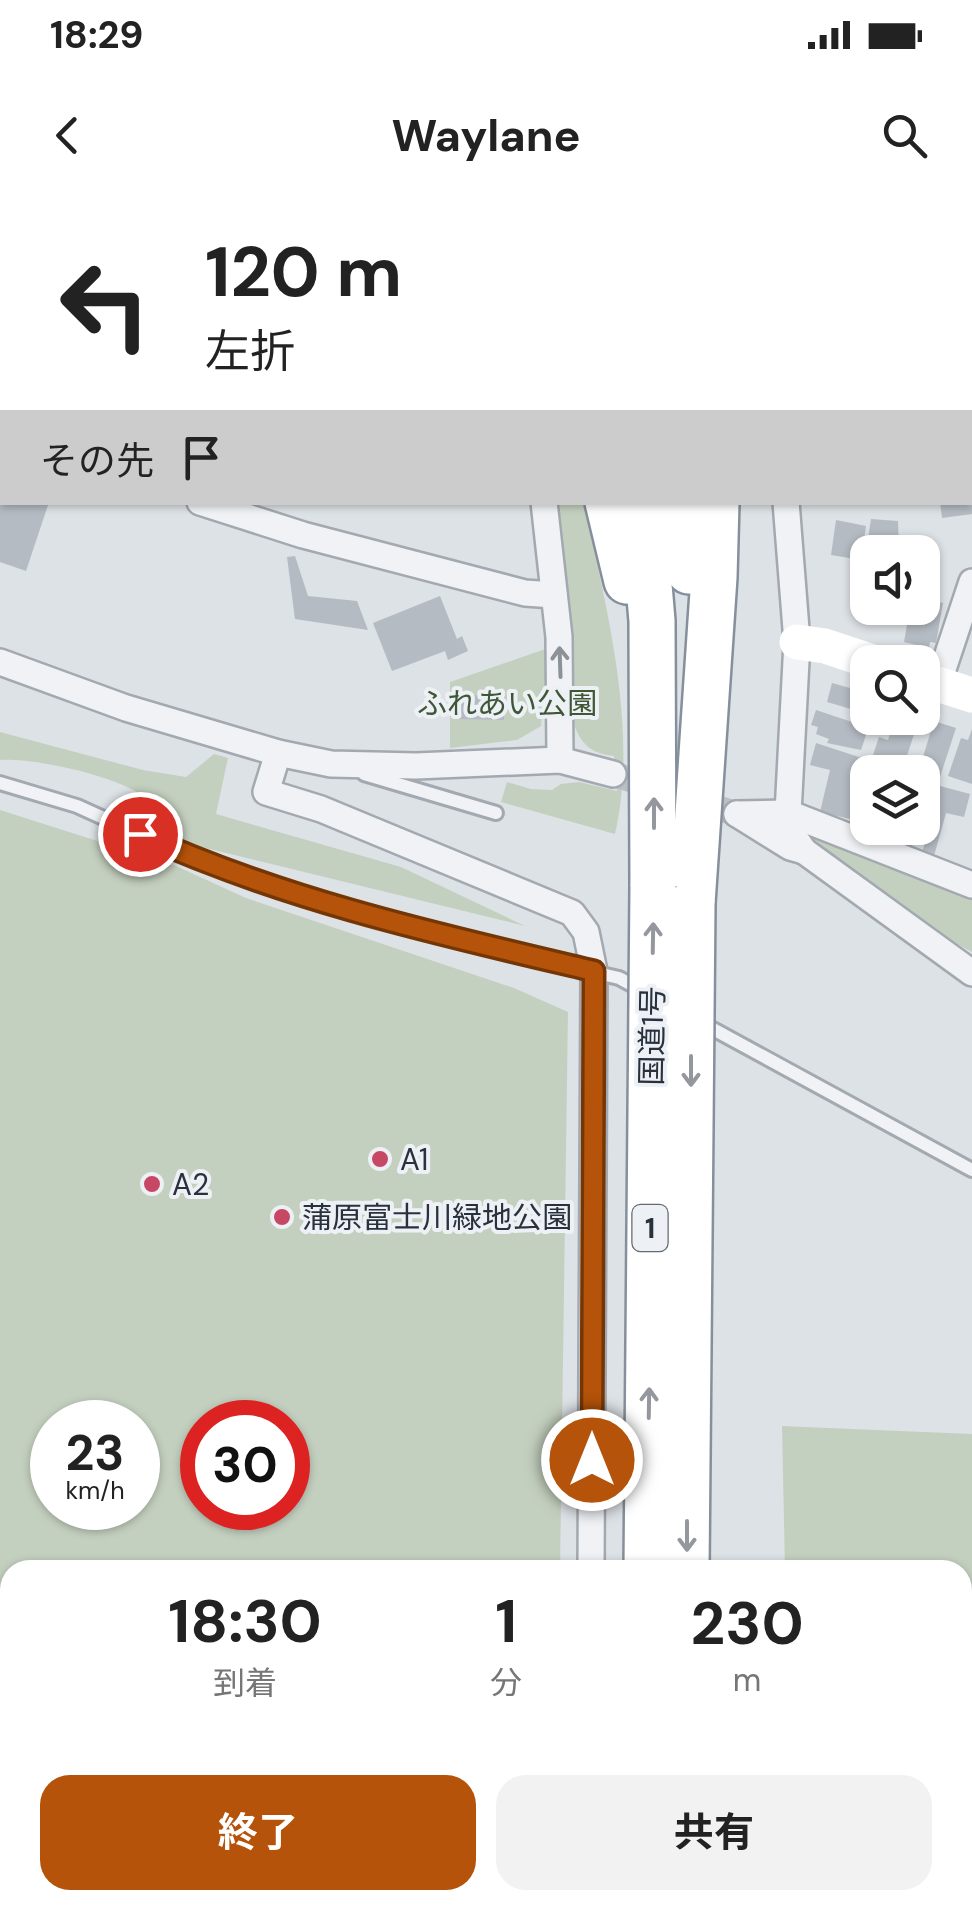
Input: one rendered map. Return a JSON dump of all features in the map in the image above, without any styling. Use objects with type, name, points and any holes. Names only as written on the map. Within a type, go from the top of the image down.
[{"type":"highway","points":[[609,505],[638,640],[654,741]]},
{"type":"highway","name":"国道1号","points":[[642,505],[652,621],[654,741],[673,895],[686,1560]]},
{"type":"highway","name":"国道1号","points":[[647,1560],[673,895],[694,688],[684,505]]},
{"type":"highway","points":[[673,895],[712,615],[716,505]]},
{"type":"street","points":[[209,505],[302,536],[525,594],[554,595]]},
{"type":"street","points":[[544,505],[559,637],[560,760]]},
{"type":"street","points":[[786,505],[797,642],[788,812],[795,838],[804,851],[972,972]]},
{"type":"street","points":[[940,658],[972,582]]},
{"type":"street","points":[[797,642],[850,654]]},
{"type":"street","points":[[0,662],[126,708],[278,753],[332,764],[416,766],[560,760],[613,774]]},
{"type":"street","points":[[940,685],[972,696]]},
{"type":"street","points":[[278,753],[266,792],[321,810],[572,913],[586,932],[594,971],[591,1560]]},
{"type":"street","points":[[804,851],[790,847],[737,814],[788,812],[972,885]]},
{"type":"lane","points":[[332,764],[496,813]]},
{"type":"lane","points":[[0,782],[77,806],[174,850],[264,883],[518,955],[619,978],[972,1170]]},
{"type":"green space","points":[[557,505],[584,505],[610,626],[622,710],[621,794],[615,834],[501,802],[507,782],[552,790],[561,784],[579,782],[617,791],[614,756],[590,748],[575,727]]},
{"type":"green space","name":"ふれあい公園","points":[[548,648],[541,726],[517,740],[450,748],[450,682]]},
{"type":"green space","points":[[0,732],[143,770],[186,777],[214,754],[228,758],[216,814],[401,867],[525,926],[189,844],[159,808],[128,788],[60,766],[0,760]]},
{"type":"green space","name":"蒲原富士川緑地公園","points":[[0,810],[176,866],[246,898],[514,988],[568,1012],[560,1560],[0,1560]]},
{"type":"green space","points":[[806,836],[822,836],[972,899],[972,952],[938,934]]},
{"type":"green space","points":[[782,1426],[972,1434],[972,1560],[785,1560]]},
{"type":"building","points":[[0,505],[48,505],[26,571],[0,562]]},
{"type":"building","points":[[940,505],[972,505],[972,514],[942,518]]},
{"type":"building","points":[[871,519],[898,521],[898,535],[869,535]]},
{"type":"building","points":[[836,520],[866,526],[865,535],[850,535],[850,558],[831,555]]},
{"type":"building","points":[[295,556],[308,596],[357,601],[368,630],[295,619],[287,557]]},
{"type":"building","points":[[440,596],[457,639],[462,636],[468,651],[448,660],[445,651],[392,671],[373,623]]},
{"type":"building","points":[[907,625],[939,625],[936,643],[904,642]]},
{"type":"building","points":[[832,683],[850,688],[850,709],[827,702]]},
{"type":"building","points":[[457,695],[505,696],[504,720],[457,719]]},
{"type":"building","points":[[816,710],[850,721],[850,735],[866,735],[861,750],[827,743],[829,739],[816,734],[818,727],[811,725]]},
{"type":"building","points":[[940,723],[956,728],[940,777],[940,755],[924,755],[930,735],[940,735]]},
{"type":"building","points":[[972,729],[972,784],[948,776],[961,738],[968,740]]},
{"type":"building","points":[[890,735],[914,735],[907,755],[873,755],[879,737],[888,740]]},
{"type":"building","points":[[816,743],[853,755],[850,819],[820,812],[830,770],[810,765]]},
{"type":"building","points":[[940,786],[970,794],[964,817],[946,813],[940,834]]},
{"type":"building","points":[[924,845],[937,845],[934,856],[922,853]]},
{"type":"tunnel","points":[[613,774],[737,814]]},
{"type":"place","name":"A1","points":[[380,1159]]},
{"type":"place","name":"A2","points":[[152,1184]]},
{"type":"place","name":"蒲原富士川緑地公園","points":[[282,1217]]},
{"type":"route","points":[[140,834],[264,883],[518,955],[594,971],[592,1460]]}]
